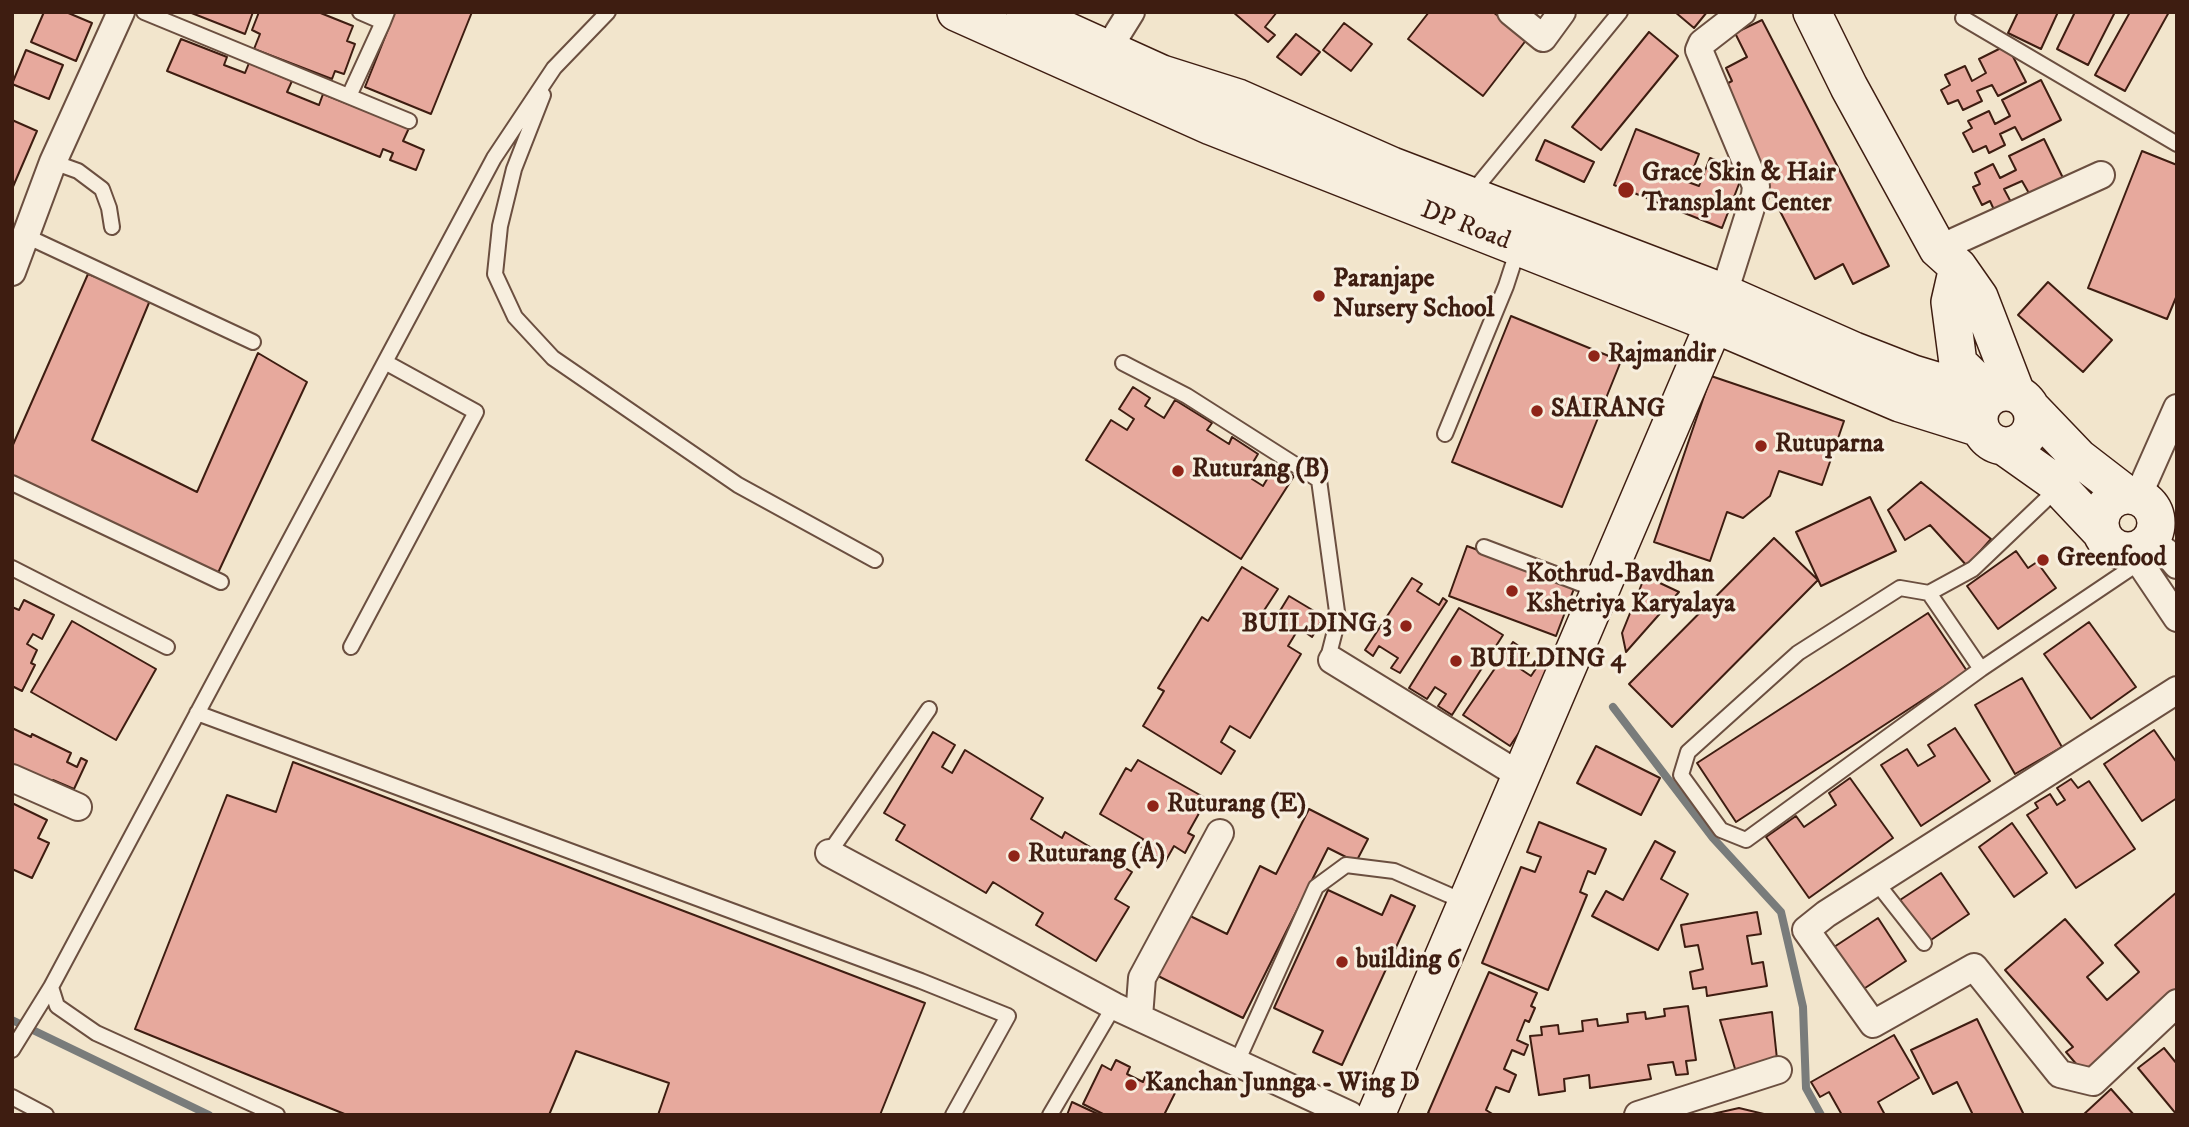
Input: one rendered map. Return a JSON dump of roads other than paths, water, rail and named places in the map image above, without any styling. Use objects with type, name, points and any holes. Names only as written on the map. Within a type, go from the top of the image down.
[{"type":"main road","name":"DP Road","points":[[956,12],[1211,126],[1519,248],[1719,309]]},
{"type":"main road","name":"DP Road","points":[[1025,12],[1162,74],[1238,98],[1392,166],[1469,196],[1719,309],[1900,403],[2002,412]]},
{"type":"main road","points":[[1812,12],[1849,87],[1948,258],[1950,302],[1958,363],[2002,412],[2059,487],[2145,526]]},
{"type":"main road","points":[[1376,1115],[1719,309]]},
{"type":"main road","points":[[2002,412],[2079,458],[2145,526]]},
{"type":"street","points":[[12,272],[19,233],[121,12]]},
{"type":"street","points":[[1108,49],[1131,12]]},
{"type":"street","points":[[1511,12],[1543,38],[1562,12]]},
{"type":"street","points":[[1719,309],[1756,186],[1699,50],[1702,43],[1742,12]]},
{"type":"street","points":[[1948,258],[2101,174]]},
{"type":"street","points":[[2177,408],[2145,526],[2177,618]]},
{"type":"street","points":[[2145,526],[2177,565]]},
{"type":"street","points":[[1332,660],[1521,776]]},
{"type":"street","points":[[2177,690],[1805,930],[1873,1024],[1974,968],[2060,1074],[2093,1082],[2177,1003]]},
{"type":"street","points":[[12,778],[78,807]]},
{"type":"street","points":[[1139,1017],[1142,978],[1220,833]]},
{"type":"street","points":[[829,853],[1114,1006],[1350,1115]]},
{"type":"street","points":[[1638,1115],[1778,1070]]},
{"type":"lane","points":[[144,12],[409,121]]},
{"type":"lane","points":[[349,96],[385,17],[360,12]]},
{"type":"lane","points":[[14,1047],[51,987],[495,158],[554,68],[608,12]]},
{"type":"lane","points":[[1469,196],[1620,12]]},
{"type":"lane","points":[[1962,18],[2177,144]]},
{"type":"lane","points":[[554,68],[514,169],[500,226],[495,274],[515,317],[553,358],[738,485],[875,559]]},
{"type":"lane","points":[[54,162],[78,171],[102,188],[112,227]]},
{"type":"lane","points":[[19,233],[253,342]]},
{"type":"lane","points":[[1445,434],[1519,248]]},
{"type":"lane","points":[[351,648],[476,412],[385,362]]},
{"type":"lane","points":[[1123,363],[1187,397],[1319,480],[1338,619],[1328,658],[1332,660]]},
{"type":"lane","points":[[12,483],[221,582]]},
{"type":"lane","points":[[2059,487],[1973,569],[1929,593],[1900,588],[1798,653],[1688,752],[1681,775],[1721,830],[1746,840],[1981,669],[2145,526]]},
{"type":"lane","points":[[1483,547],[1601,591]]},
{"type":"lane","points":[[12,568],[166,647]]},
{"type":"lane","points":[[1929,593],[1981,669]]},
{"type":"lane","points":[[829,853],[929,709]]},
{"type":"lane","points":[[197,713],[1008,1016],[953,1115]]},
{"type":"lane","points":[[1237,1062],[1316,887],[1346,865],[1394,871],[1467,903]]},
{"type":"lane","points":[[1876,882],[1924,943]]},
{"type":"lane","points":[[51,987],[57,1006],[96,1033],[277,1115]]},
{"type":"lane","points":[[1050,1115],[1114,1006]]},
{"type":"lane","points":[[12,1097],[47,1115]]},
{"type":"waterway","points":[[1613,707],[1713,838],[1781,912],[1803,1007],[1806,1088],[1821,1115]]},
{"type":"waterway","points":[[12,1020],[209,1115]]},
{"type":"place","name":"Grace Skin & Hair Transplant Center","points":[[1626,190]]},
{"type":"place","name":"Paranjape Nursery School","points":[[1319,296]]},
{"type":"place","name":"Rajmandir","points":[[1594,356]]},
{"type":"place","name":"SAIRANG","points":[[1537,411]]},
{"type":"place","name":"Rutuparna","points":[[1761,446]]},
{"type":"place","name":"Ruturang (B)","points":[[1178,471]]},
{"type":"place","name":"Greenfood","points":[[2043,560]]},
{"type":"place","name":"Kothrud-Bavdhan Kshetriya Karyalaya","points":[[1512,591]]},
{"type":"place","name":"BUILDING 3","points":[[1406,626]]},
{"type":"place","name":"BUILDING 4","points":[[1456,661]]},
{"type":"place","name":"Ruturang (E)","points":[[1153,806]]},
{"type":"place","name":"Ruturang (A)","points":[[1014,856]]},
{"type":"place","name":"building 6","points":[[1342,962]]},
{"type":"place","name":"Kanchan Junnga - Wing D","points":[[1131,1085]]}]
